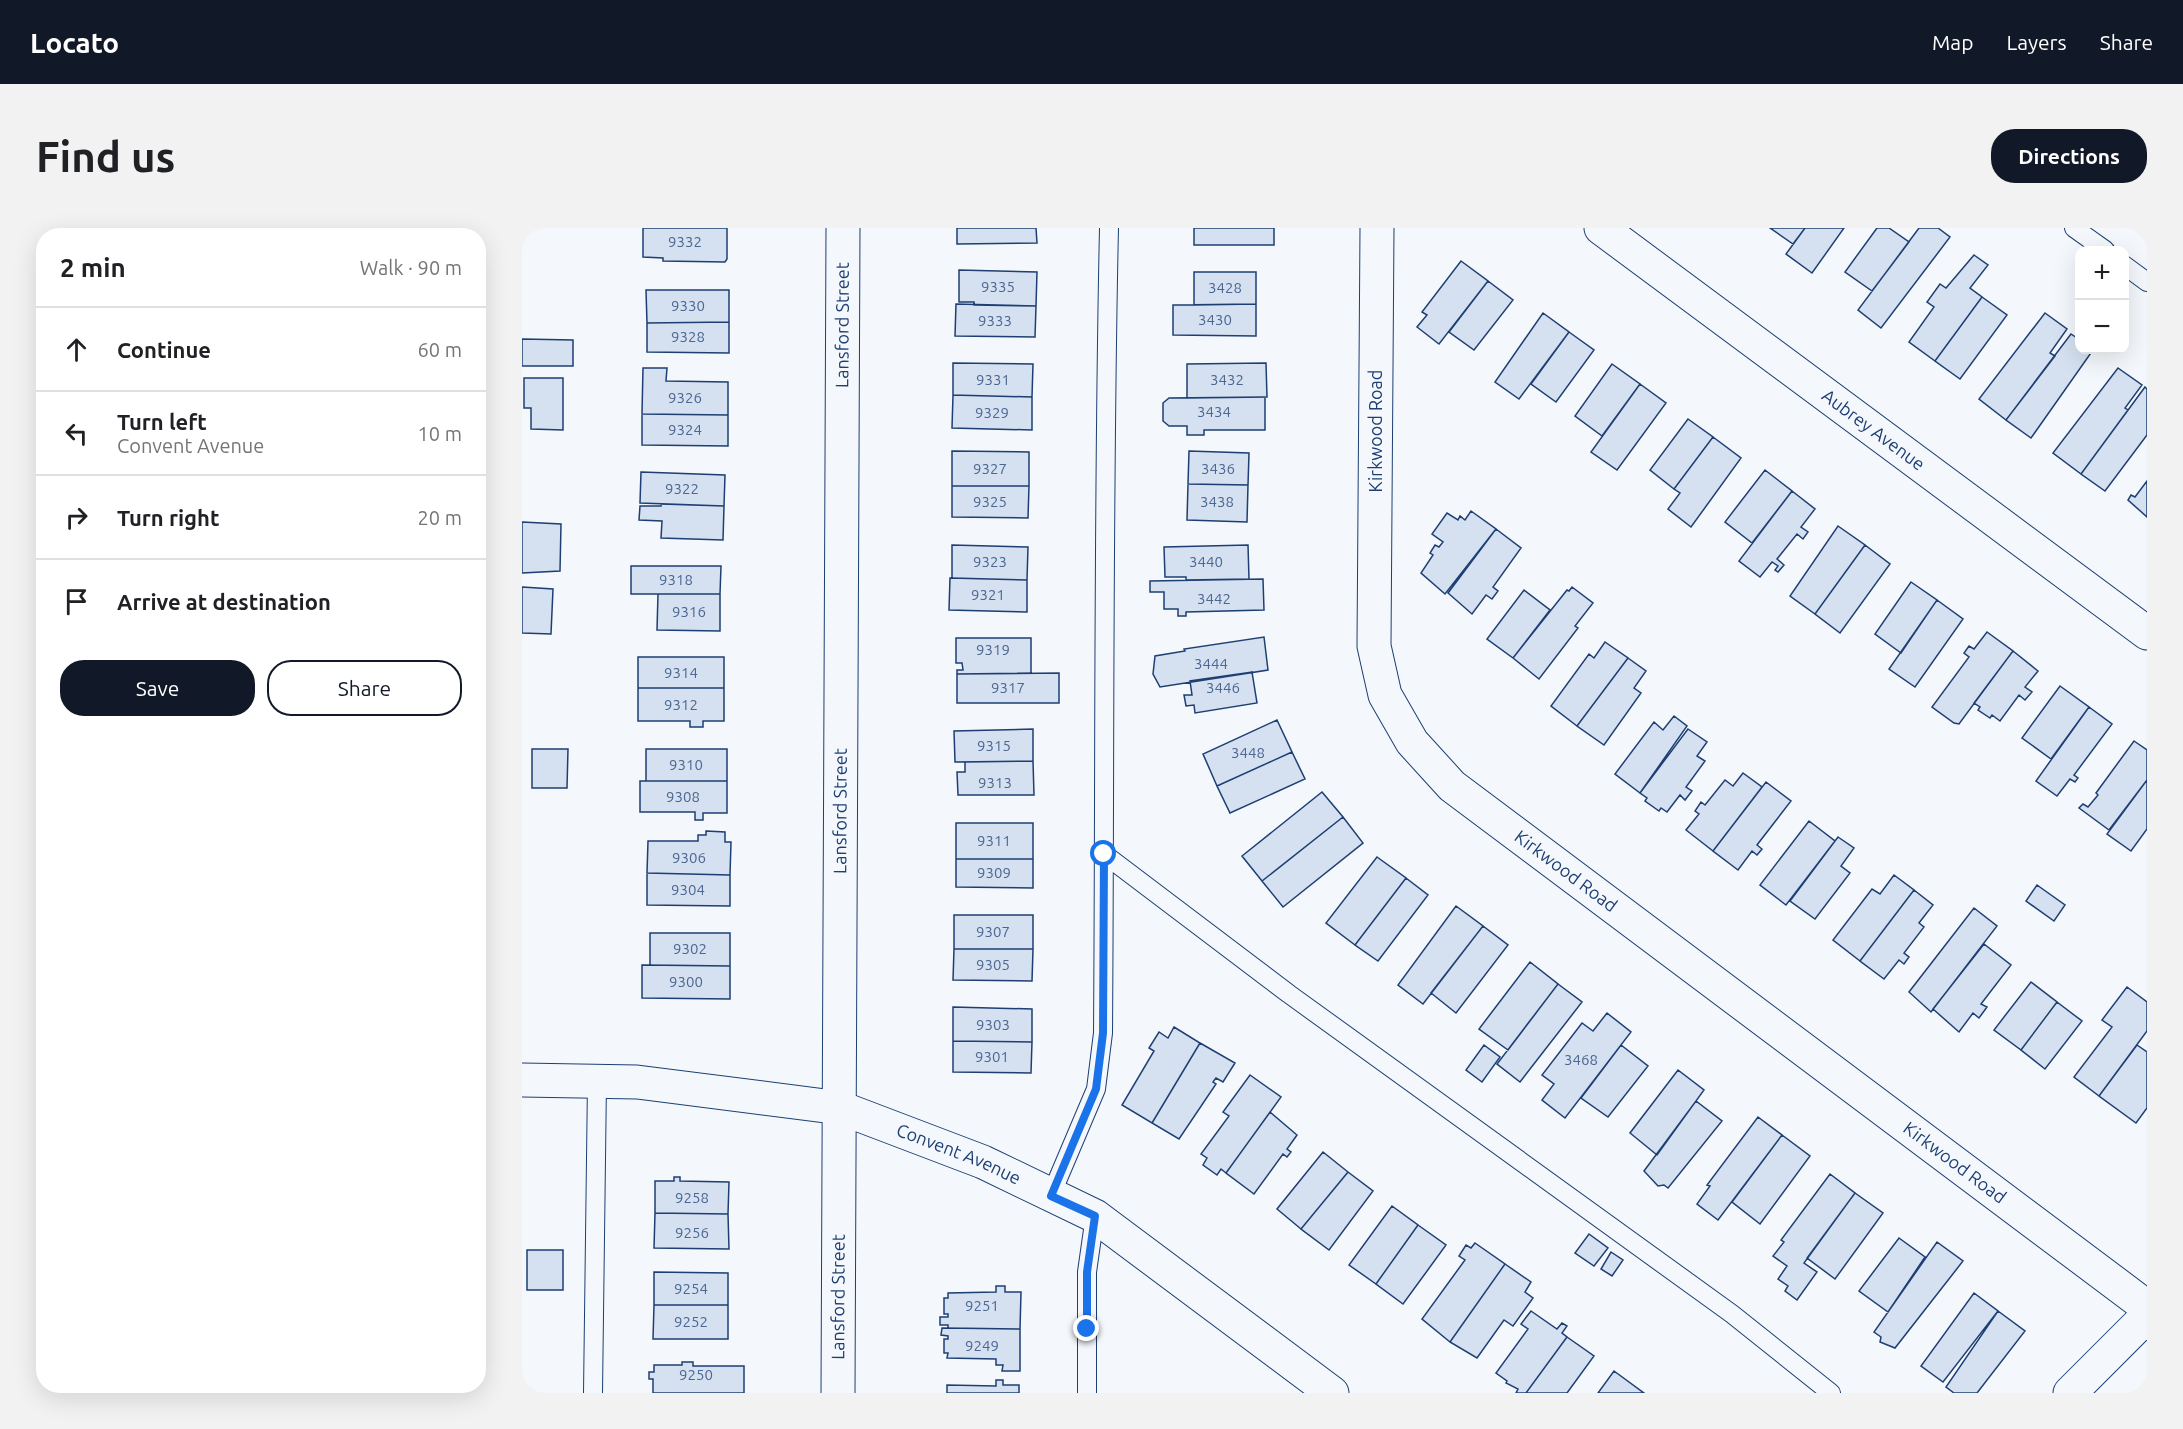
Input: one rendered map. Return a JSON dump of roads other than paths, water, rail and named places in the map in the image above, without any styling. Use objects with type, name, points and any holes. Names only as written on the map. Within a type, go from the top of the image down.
[{"type":"street","name":"Lansford Street","points":[[838,1393],[843,228]]},
{"type":"street","name":"Kirkwood Road","points":[[1377,228],[1374,646],[1385,696],[1412,742],[1452,786],[2147,1307]]},
{"type":"street","name":"Aubrey Avenue","points":[[1601,228],[2147,633]]},
{"type":"street","name":"Convent Avenue","points":[[522,1080],[637,1082],[841,1108],[982,1162],[1095,1216],[1332,1393]]},
{"type":"street","points":[[2070,1393],[2147,1316]]},
{"type":"lane","points":[[1051,1196],[1096,1089],[1103,1033],[1103,478],[1109,228]]},
{"type":"lane","points":[[2074,228],[2099,246]]},
{"type":"lane","points":[[2129,269],[2147,282]]},
{"type":"lane","points":[[1104,854],[1289,994],[1732,1314],[1832,1393]]},
{"type":"lane","points":[[593,1393],[597,1081]]},
{"type":"lane","points":[[1087,1393],[1087,1272],[1095,1216]]}]
